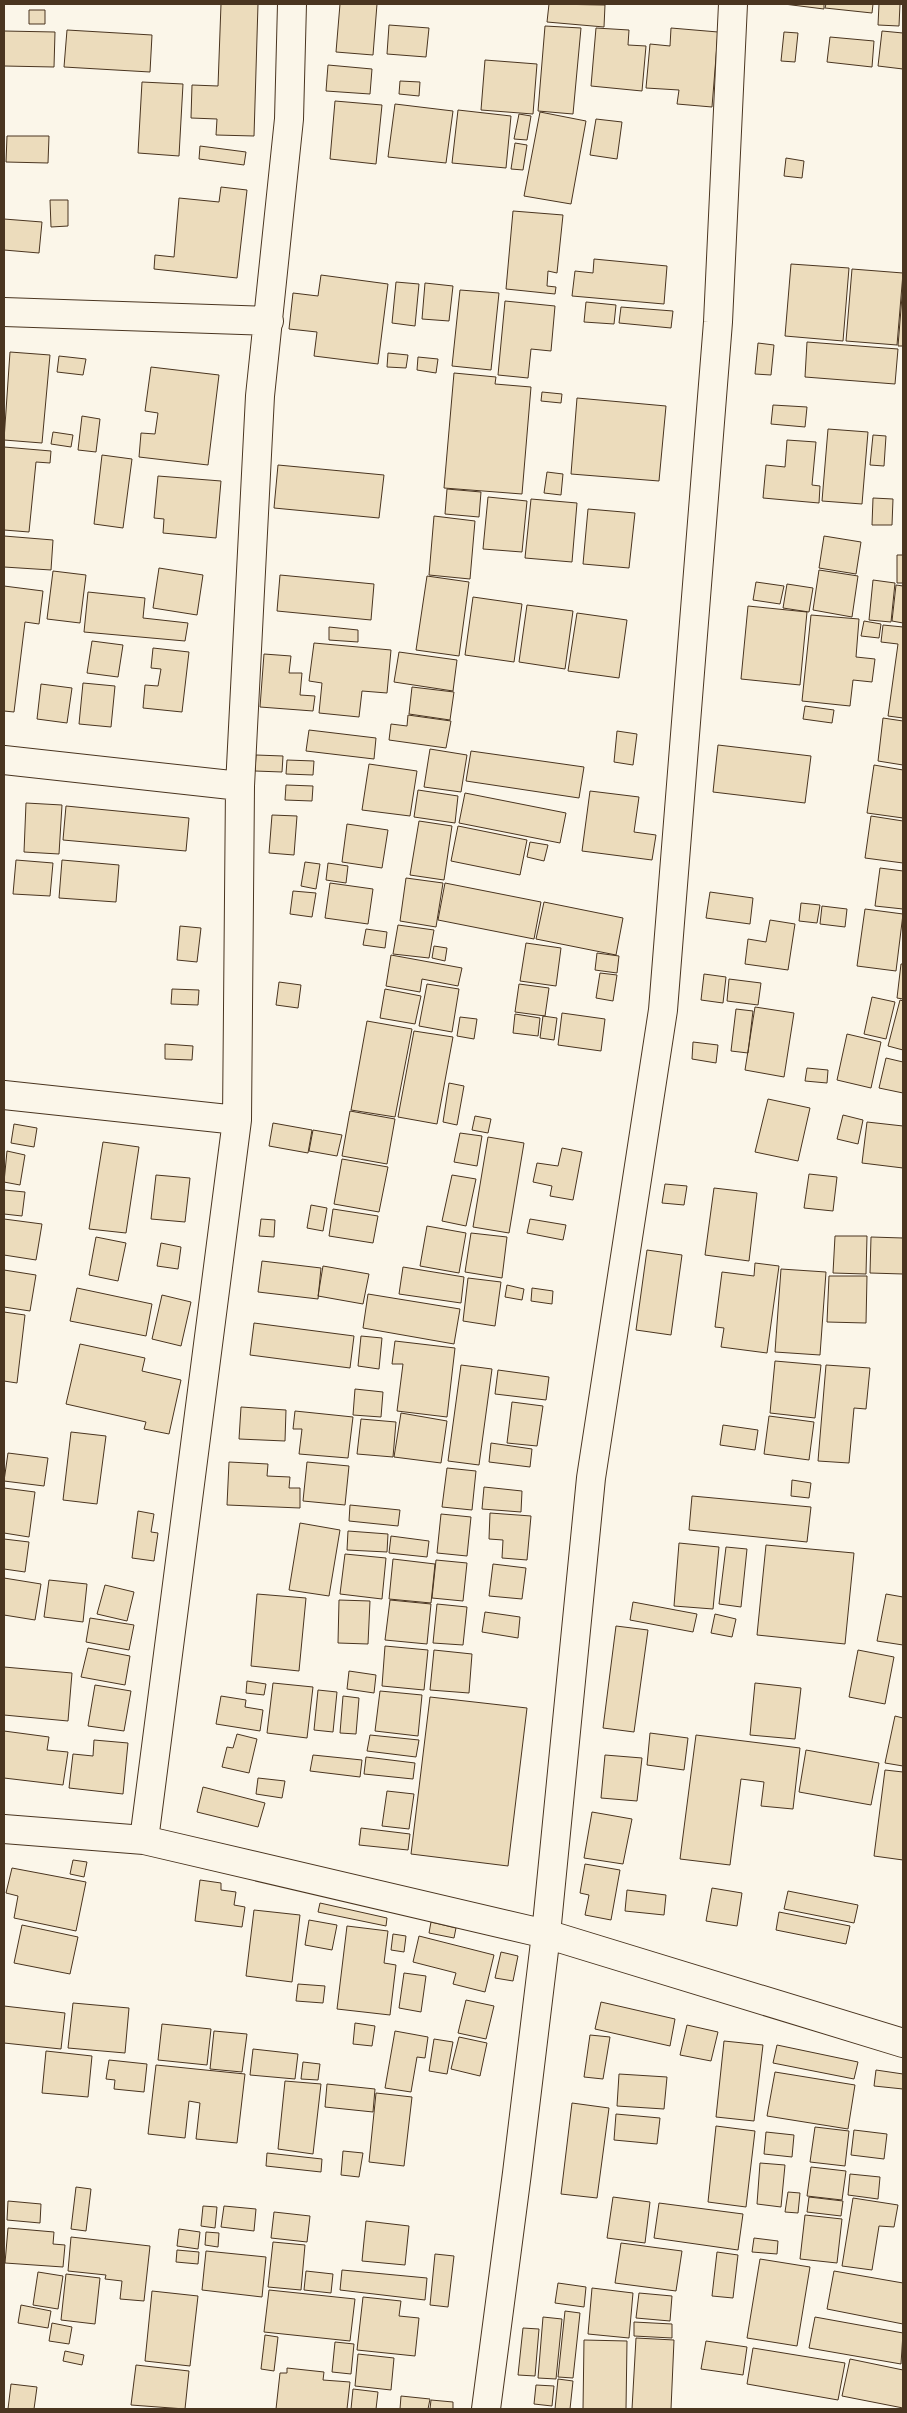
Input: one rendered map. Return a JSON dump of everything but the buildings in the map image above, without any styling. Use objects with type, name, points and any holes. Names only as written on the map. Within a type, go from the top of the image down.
[{"type":"street","points":[[144,1840],[238,1120],[240,786],[260,396],[289,119],[292,4]]},
{"type":"street","points":[[486,2409],[546,1934],[591,1478],[664,1010],[718,322],[733,4]]},
{"type":"street","points":[[4,312],[269,321]]},
{"type":"street","points":[[4,760],[240,786]]},
{"type":"street","points":[[4,1095],[238,1120]]},
{"type":"street","points":[[4,1829],[144,1840],[546,1934],[903,2043]]}]
